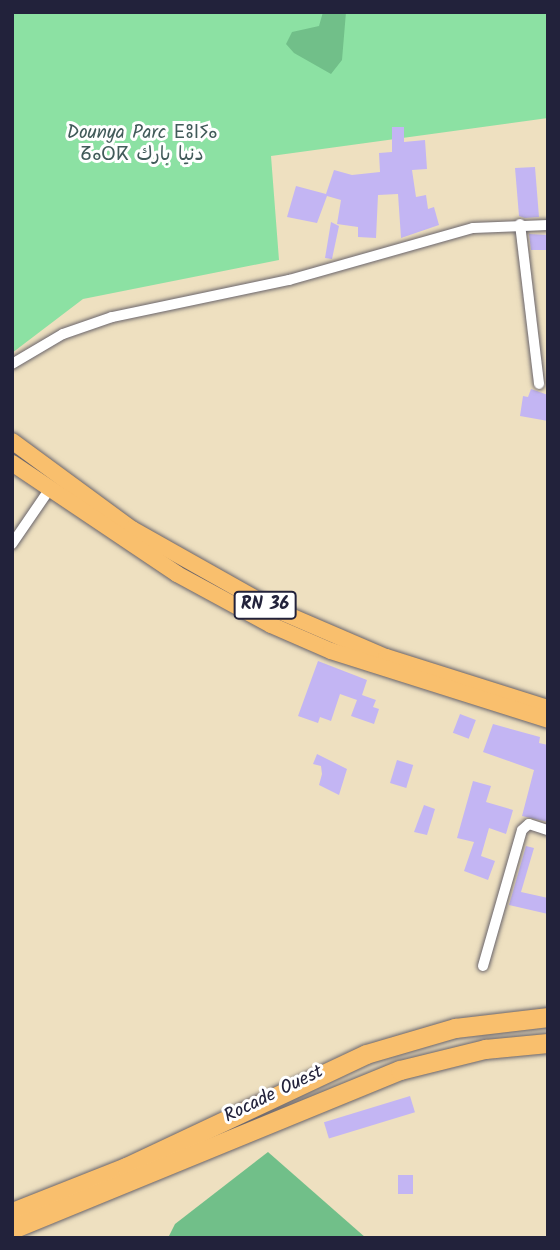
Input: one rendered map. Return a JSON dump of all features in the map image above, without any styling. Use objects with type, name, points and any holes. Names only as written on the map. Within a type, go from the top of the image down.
[{"type":"highway","name":"Rocade Ouest","points":[[12,1213],[126,1167],[331,1068],[422,1036],[548,1017]]},
{"type":"highway","name":"Rocade Ouest","points":[[12,1229],[296,1112],[428,1062],[548,1043]]},
{"type":"main road","name":"RN 36","points":[[12,441],[132,529],[272,608],[386,657],[548,708]]},
{"type":"main road","name":"RN 36","points":[[12,463],[177,574],[271,625],[331,651],[548,720]]},
{"type":"street","points":[[520,224],[538,384]]},
{"type":"street","points":[[12,364],[63,334],[112,317],[289,280],[473,228],[520,224],[548,225]]},
{"type":"street","points":[[12,544],[49,490]]},
{"type":"street","points":[[483,965],[522,830],[529,824],[548,830]]},
{"type":"green space","name":"Dounya Parc ⴹⵓⵏⵢⴰ ⵒⴰⵔⴽ دنيا بارك","points":[[12,12],[548,12],[548,118],[271,156],[279,260],[83,299],[12,353]]},
{"type":"green space","points":[[323,12],[346,12],[342,60],[331,74],[294,53],[286,44],[292,32],[319,26]]},
{"type":"green space","points":[[268,1152],[366,1238],[168,1238],[175,1224]]},
{"type":"building","points":[[392,127],[404,127],[404,142],[425,140],[427,169],[412,170],[416,197],[426,195],[428,209],[434,207],[439,225],[401,238],[398,194],[378,195],[376,238],[358,237],[358,227],[337,224],[341,200],[327,196],[317,223],[287,217],[296,186],[326,194],[334,170],[352,175],[380,172],[379,153],[392,152]]},
{"type":"building","points":[[535,167],[539,217],[525,218],[519,216],[515,168]]},
{"type":"building","points":[[331,222],[339,226],[332,259],[325,258]]},
{"type":"building","points":[[529,234],[548,235],[548,250],[531,250]]},
{"type":"building","points":[[531,389],[548,395],[548,421],[520,416],[523,396],[528,397]]},
{"type":"building","points":[[318,661],[367,680],[362,695],[376,700],[373,707],[379,709],[374,724],[351,716],[357,700],[340,694],[331,721],[320,717],[318,723],[298,716]]},
{"type":"building","points":[[460,714],[476,720],[469,739],[453,733]]},
{"type":"building","points":[[493,724],[540,737],[539,743],[548,745],[548,822],[522,816],[534,770],[483,752]]},
{"type":"building","points":[[317,754],[347,769],[339,795],[319,785],[321,766],[313,764]]},
{"type":"building","points":[[397,760],[413,765],[406,788],[390,783]]},
{"type":"building","points":[[473,781],[491,786],[486,802],[513,810],[506,834],[489,828],[481,856],[495,861],[488,880],[464,871],[474,842],[457,838]]},
{"type":"building","points":[[424,805],[435,809],[427,835],[414,832]]},
{"type":"building","points":[[526,846],[534,848],[521,892],[548,898],[548,914],[509,905]]},
{"type":"building","points":[[410,1096],[415,1112],[329,1139],[324,1122]]},
{"type":"building","points":[[398,1175],[413,1175],[413,1194],[398,1194]]}]
